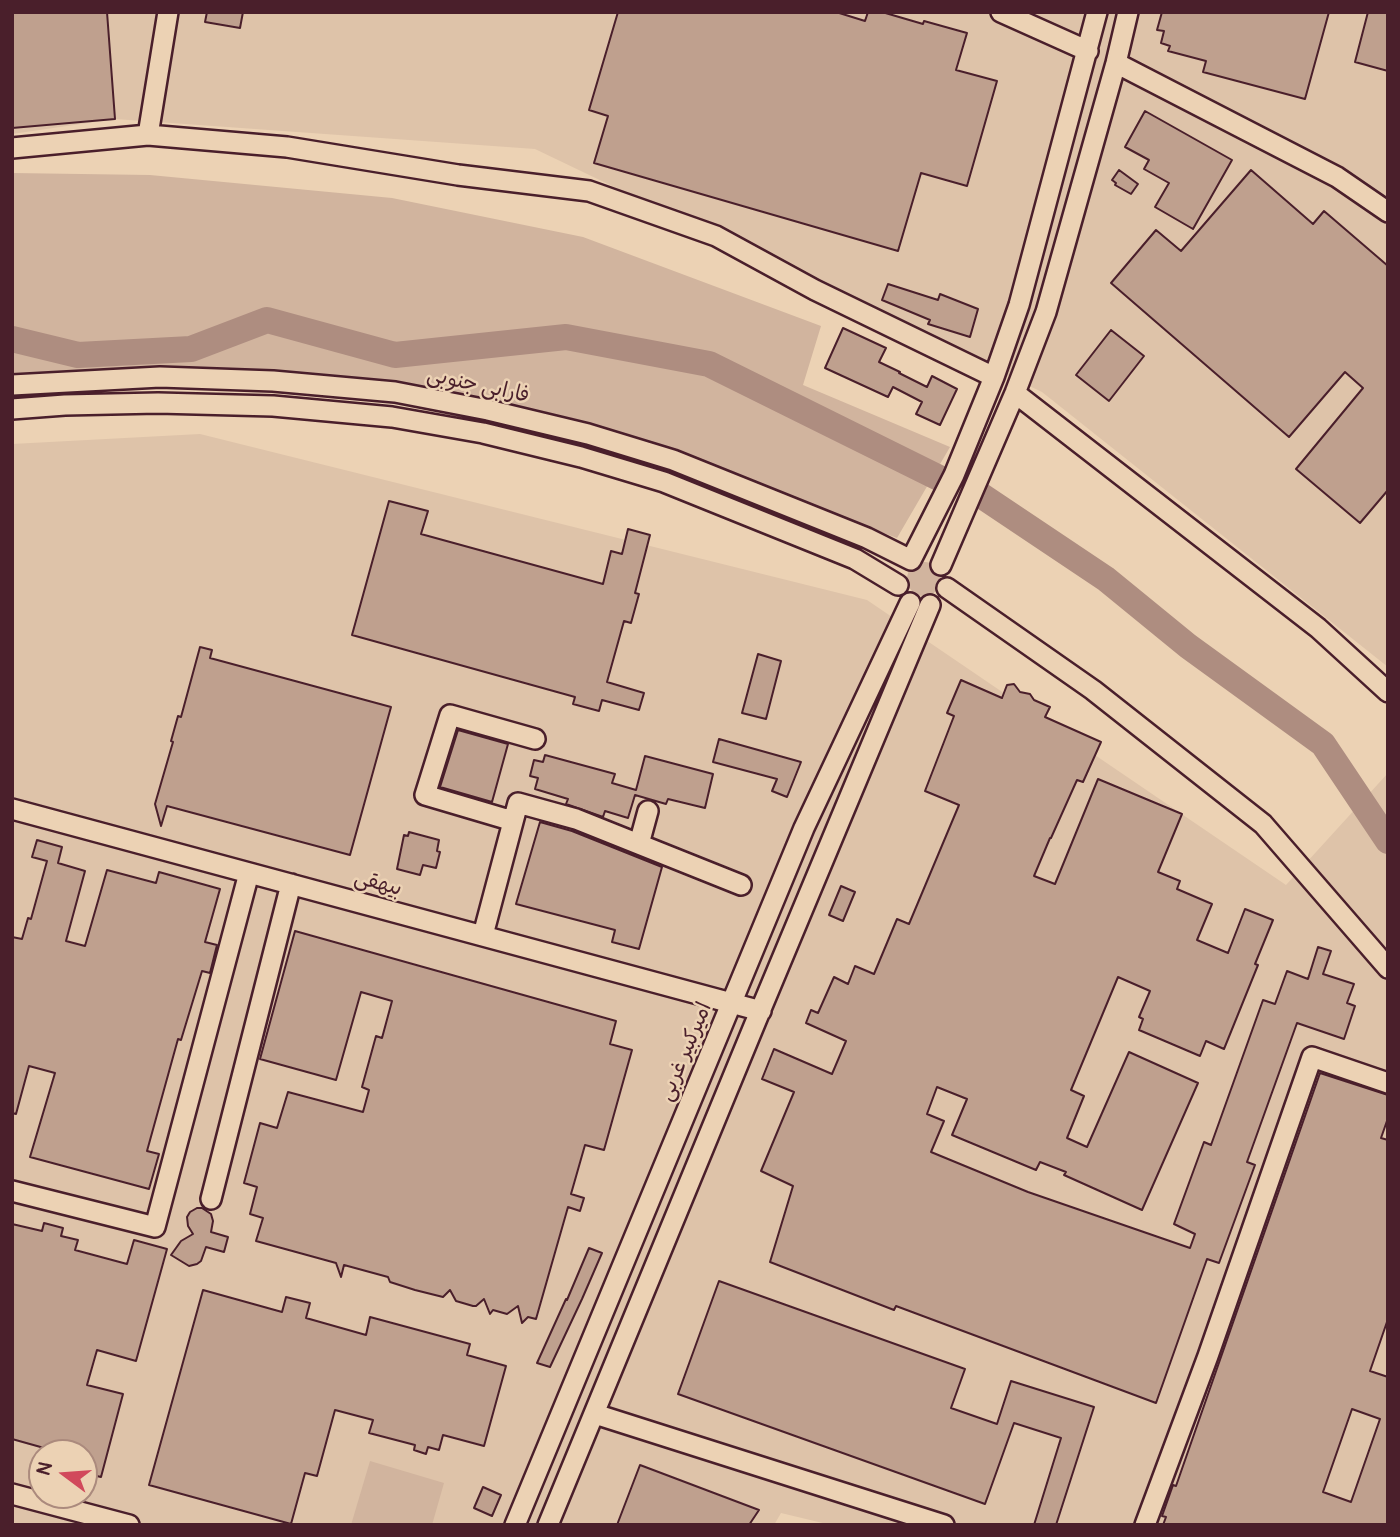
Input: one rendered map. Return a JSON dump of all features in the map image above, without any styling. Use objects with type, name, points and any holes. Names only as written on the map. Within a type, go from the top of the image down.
[{"type":"street","points":[[148,135],[168,12]]},
{"type":"street","points":[[1001,12],[1088,51]]},
{"type":"street","points":[[930,605],[916,606],[904,598],[898,584],[901,570],[911,560],[954,475],[994,377],[1019,305],[1097,12]]},
{"type":"street","points":[[941,565],[1015,393],[1046,312],[1128,12]]},
{"type":"street","points":[[1116,63],[1337,177],[1388,212]]},
{"type":"street","points":[[12,148],[148,135],[287,147],[458,175],[589,191],[716,236],[815,290],[994,377]]},
{"type":"street","name":"فارابی جنوبی","points":[[12,385],[160,377],[273,381],[395,392],[488,410],[588,434],[673,460],[867,538],[911,560]]},
{"type":"street","points":[[1015,393],[1318,628],[1388,692]]},
{"type":"street","points":[[12,409],[145,403],[274,406],[392,417],[483,433],[581,457],[664,482],[855,559],[898,584]]},
{"type":"street","points":[[548,1525],[930,605],[943,595],[947,588],[946,572],[941,565],[927,557],[911,560]]},
{"type":"street","points":[[947,588],[1093,690],[1263,824],[1388,968]]},
{"type":"street","name":"امیرکبیر غربی","points":[[515,1525],[804,828],[910,603]]},
{"type":"street","points":[[513,821],[425,795],[450,715],[535,739]]},
{"type":"street","points":[[483,935],[518,803],[576,819],[741,884]]},
{"type":"street","name":"بیهقی","points":[[12,809],[761,1011]]},
{"type":"street","points":[[639,844],[648,810]]},
{"type":"street","points":[[12,1191],[155,1227],[249,873]]},
{"type":"street","points":[[211,1199],[291,884]]},
{"type":"street","points":[[1145,1525],[1208,1356],[1312,1057],[1388,1083]]},
{"type":"street","points":[[595,1414],[944,1525]]},
{"type":"street","points":[[12,1494],[129,1525]]},
{"type":"shaded area","points":[[12,12],[1388,12],[1388,667],[1042,392],[535,149],[115,119],[12,134]]},
{"type":"shaded area","points":[[12,173],[150,175],[392,198],[583,237],[821,326],[803,385],[950,447],[897,538],[603,427],[446,396],[12,380]]},
{"type":"shaded area","points":[[200,434],[867,600],[1286,885],[1388,773],[1388,1525],[831,1525],[781,1513],[774,1525],[12,1525],[12,444]]},
{"type":"shaded area","points":[[924,562],[936,567],[941,579],[936,591],[924,596],[912,591],[907,579],[912,567]]},
{"type":"shaded area","points":[[370,1461],[444,1483],[432,1525],[351,1525]]},
{"type":"building","points":[[12,12],[107,12],[115,119],[12,128]]},
{"type":"building","points":[[207,12],[243,12],[240,28],[205,22]]},
{"type":"building","points":[[618,12],[836,12],[865,21],[868,12],[882,12],[967,33],[956,70],[997,81],[967,186],[921,173],[898,251],[594,163],[608,116],[589,110]]},
{"type":"building","points":[[1162,12],[1329,12],[1305,99],[1203,72],[1206,61],[1168,51],[1170,46],[1161,43],[1164,31],[1157,30]]},
{"type":"building","points":[[1368,12],[1388,12],[1388,71],[1355,62]]},
{"type":"building","points":[[1145,111],[1232,160],[1193,229],[1155,207],[1169,183],[1144,169],[1149,160],[1125,147]]},
{"type":"building","points":[[1119,170],[1138,184],[1131,194],[1115,185],[1112,180]]},
{"type":"building","points":[[1251,170],[1313,224],[1324,211],[1388,266],[1388,490],[1360,523],[1296,469],[1363,388],[1345,372],[1289,437],[1111,283],[1156,230],[1181,251]]},
{"type":"building","points":[[888,284],[938,300],[940,294],[978,309],[970,337],[928,324],[930,320],[882,300]]},
{"type":"building","points":[[843,328],[886,348],[879,362],[899,373],[927,387],[932,376],[957,389],[940,425],[916,414],[922,402],[893,387],[888,397],[825,368]]},
{"type":"building","points":[[1111,330],[1144,356],[1109,401],[1076,375]]},
{"type":"building","points":[[389,501],[428,511],[421,534],[603,584],[611,551],[622,554],[628,529],[650,535],[635,593],[639,594],[631,623],[624,621],[607,682],[644,693],[639,710],[602,700],[599,711],[573,704],[575,697],[352,635]]},
{"type":"building","points":[[200,647],[212,650],[210,658],[391,707],[350,855],[167,806],[161,826],[155,804],[178,716],[181,717]]},
{"type":"building","points":[[758,654],[781,661],[766,719],[742,713]]},
{"type":"building","points":[[961,680],[1002,698],[1007,685],[1014,684],[1020,692],[1030,694],[1034,700],[1050,707],[1045,717],[1101,742],[1083,782],[1077,780],[1034,876],[1055,884],[1098,779],[1182,814],[1158,872],[1180,881],[1177,889],[1212,904],[1197,940],[1228,953],[1245,909],[1273,920],[1224,1049],[1206,1041],[1200,1056],[1139,1030],[1143,1019],[1139,1017],[1150,991],[1118,977],[1071,1090],[1084,1096],[1067,1138],[1087,1147],[1129,1052],[1198,1083],[1142,1210],[1064,1175],[1066,1172],[1040,1162],[1036,1170],[952,1135],[967,1099],[937,1087],[927,1114],[944,1121],[931,1152],[1028,1192],[1190,1248],[1195,1234],[1174,1224],[1204,1142],[1211,1145],[1263,1000],[1275,1004],[1287,971],[1308,979],[1318,947],[1331,951],[1323,974],[1354,984],[1347,1003],[1355,1006],[1344,1039],[1297,1023],[1247,1162],[1255,1165],[1219,1263],[1207,1259],[1156,1403],[896,1306],[894,1310],[770,1262],[793,1186],[761,1171],[794,1092],[762,1079],[774,1049],[832,1074],[846,1041],[806,1023],[811,1010],[818,1013],[834,977],[848,984],[855,966],[874,974],[897,919],[909,924],[959,805],[925,791],[954,716],[947,713]]},
{"type":"building","points":[[458,730],[508,744],[492,802],[440,787]]},
{"type":"building","points":[[719,739],[801,762],[787,797],[772,791],[777,779],[713,762]]},
{"type":"building","points":[[545,755],[615,774],[612,783],[636,790],[645,756],[713,774],[705,808],[668,799],[666,804],[635,795],[628,818],[605,811],[603,817],[566,804],[568,799],[535,789],[538,778],[530,776],[534,760],[543,762]]},
{"type":"building","points":[[540,822],[572,831],[662,867],[639,949],[612,942],[615,930],[516,904]]},
{"type":"building","points":[[409,832],[439,840],[437,851],[440,852],[436,868],[423,865],[420,875],[397,869],[404,835],[408,836]]},
{"type":"building","points":[[37,840],[62,847],[58,863],[85,871],[66,941],[85,946],[107,870],[156,883],[159,872],[220,889],[205,942],[217,945],[210,973],[202,971],[181,1040],[178,1039],[147,1151],[159,1154],[149,1189],[30,1157],[55,1073],[29,1066],[16,1114],[12,1113],[12,937],[22,939],[28,918],[31,919],[47,861],[32,857]]},
{"type":"building","points":[[841,886],[855,892],[843,921],[829,915]]},
{"type":"building","points":[[295,931],[616,1021],[610,1044],[632,1050],[604,1150],[585,1145],[571,1194],[584,1198],[580,1211],[568,1207],[536,1319],[528,1317],[522,1323],[518,1306],[507,1314],[493,1310],[490,1314],[484,1299],[473,1306],[456,1301],[450,1290],[443,1297],[390,1282],[388,1277],[344,1265],[341,1277],[336,1263],[256,1241],[263,1218],[250,1214],[257,1187],[244,1183],[260,1123],[277,1128],[288,1092],[363,1112],[369,1090],[362,1087],[376,1036],[382,1038],[392,1001],[361,992],[336,1080],[260,1059]]},
{"type":"building","points":[[1320,1073],[1388,1095],[1388,1118],[1381,1138],[1388,1140],[1388,1319],[1370,1371],[1388,1377],[1388,1525],[1163,1525],[1166,1517],[1162,1516],[1173,1485],[1176,1486]],"holes":[[[1352,1409],[1380,1419],[1351,1502],[1323,1492]]]},
{"type":"building","points":[[197,1208],[211,1214],[211,1232],[228,1237],[224,1252],[206,1247],[201,1261],[189,1266],[171,1255],[181,1241],[193,1234],[187,1217]]},
{"type":"building","points":[[44,1223],[63,1228],[61,1236],[78,1240],[75,1250],[127,1264],[134,1240],[167,1249],[136,1361],[97,1350],[87,1385],[123,1394],[101,1477],[98,1476],[98,1439],[28,1439],[28,1443],[12,1439],[12,1224],[42,1231]]},
{"type":"building","points":[[589,1248],[602,1253],[582,1299],[550,1367],[537,1363],[567,1300]]},
{"type":"building","points":[[719,1281],[965,1369],[951,1408],[997,1424],[1011,1381],[1094,1407],[1056,1525],[1034,1525],[1061,1438],[1014,1423],[985,1504],[678,1394]]},
{"type":"building","points":[[203,1290],[282,1312],[286,1297],[310,1303],[306,1318],[366,1335],[370,1317],[470,1344],[467,1355],[506,1366],[484,1446],[443,1435],[439,1450],[428,1447],[426,1454],[414,1450],[415,1445],[369,1433],[373,1420],[335,1410],[317,1476],[305,1473],[291,1524],[149,1485]]},
{"type":"building","points":[[640,1465],[759,1510],[749,1525],[617,1525]]},
{"type":"building","points":[[483,1487],[501,1495],[492,1516],[474,1508]]},
{"type":"waterway","points":[[12,339],[78,355],[191,349],[267,320],[395,355],[566,337],[709,364],[939,478]]},
{"type":"waterway","points":[[982,496],[1106,579],[1188,646],[1323,744],[1388,841]]}]
